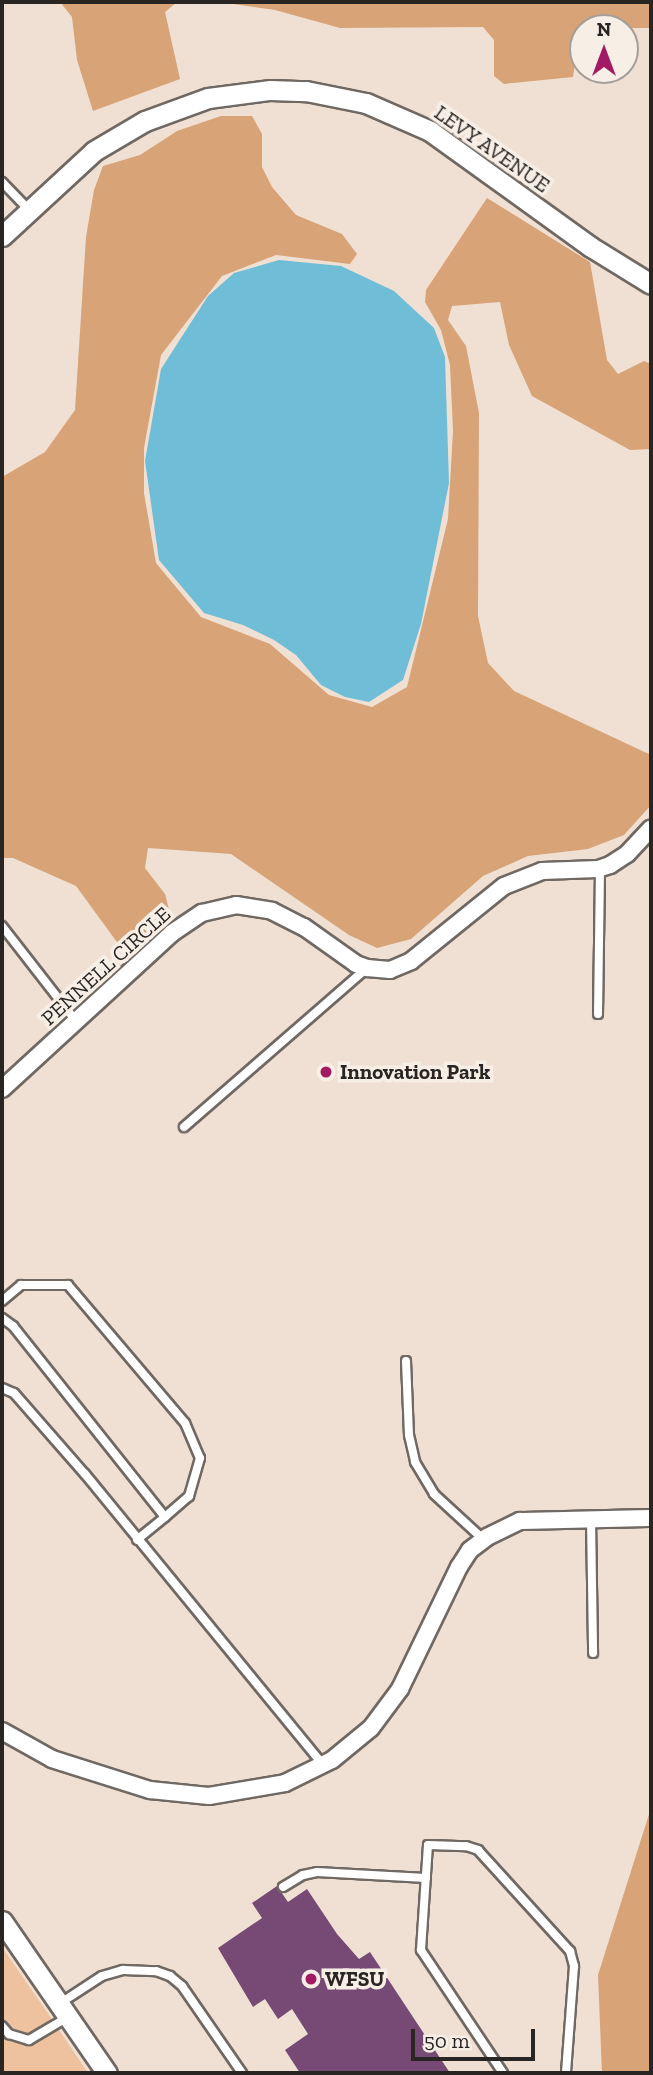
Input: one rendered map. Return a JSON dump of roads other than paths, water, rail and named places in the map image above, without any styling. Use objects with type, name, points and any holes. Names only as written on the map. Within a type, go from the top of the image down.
[{"type":"street","name":"LEVY AVENUE","points":[[2,236],[94,151],[112,138],[167,111],[208,98],[239,93],[306,91],[366,103],[430,131],[591,247],[651,284]]},
{"type":"street","points":[[367,968],[390,970],[401,967],[491,895],[517,880],[541,871],[600,868],[627,854],[651,828]]},
{"type":"street","name":"PENNELL CIRCLE","points":[[2,1089],[172,933],[202,913],[219,908],[253,906],[272,911],[304,927],[346,958],[367,968]]},
{"type":"street","points":[[2,1731],[52,1759],[117,1782],[180,1794],[209,1796],[261,1790],[285,1783],[323,1765],[351,1746],[387,1709],[411,1668],[459,1567],[470,1550],[520,1521],[651,1518]]},
{"type":"street","points":[[2,1922],[107,2073]]},
{"type":"lane","points":[[2,182],[29,210]]},
{"type":"lane","points":[[598,1014],[600,868]]},
{"type":"lane","points":[[2,926],[76,1021]]},
{"type":"lane","points":[[184,1127],[367,968]]},
{"type":"lane","points":[[2,1301],[21,1285],[68,1285],[185,1423],[200,1458],[188,1496],[137,1540]]},
{"type":"lane","points":[[2,1318],[13,1326],[165,1517]]},
{"type":"lane","points":[[406,1361],[409,1435],[415,1462],[434,1494],[484,1540]]},
{"type":"lane","points":[[2,1388],[14,1393],[323,1765]]},
{"type":"lane","points":[[591,1518],[593,1653]]},
{"type":"lane","points":[[503,2073],[421,1950],[428,1845],[466,1846],[478,1850],[570,1951],[574,1966],[566,2073]]},
{"type":"lane","points":[[283,1887],[303,1875],[317,1872],[426,1878]]},
{"type":"lane","points":[[2,2026],[9,2034],[29,2040],[102,1976],[123,1970],[156,1971],[170,1976],[182,1986],[242,2073]]},
{"type":"water","points":[[279,260],[341,266],[394,291],[434,328],[445,357],[449,483],[421,624],[403,680],[369,702],[345,697],[321,685],[296,655],[274,640],[243,625],[204,613],[159,560],[145,461],[161,369],[208,296],[234,273]]},
{"type":"place","name":"Innovation Park","points":[[326,1072]]},
{"type":"place","name":"WFSU","points":[[311,1979]]}]
